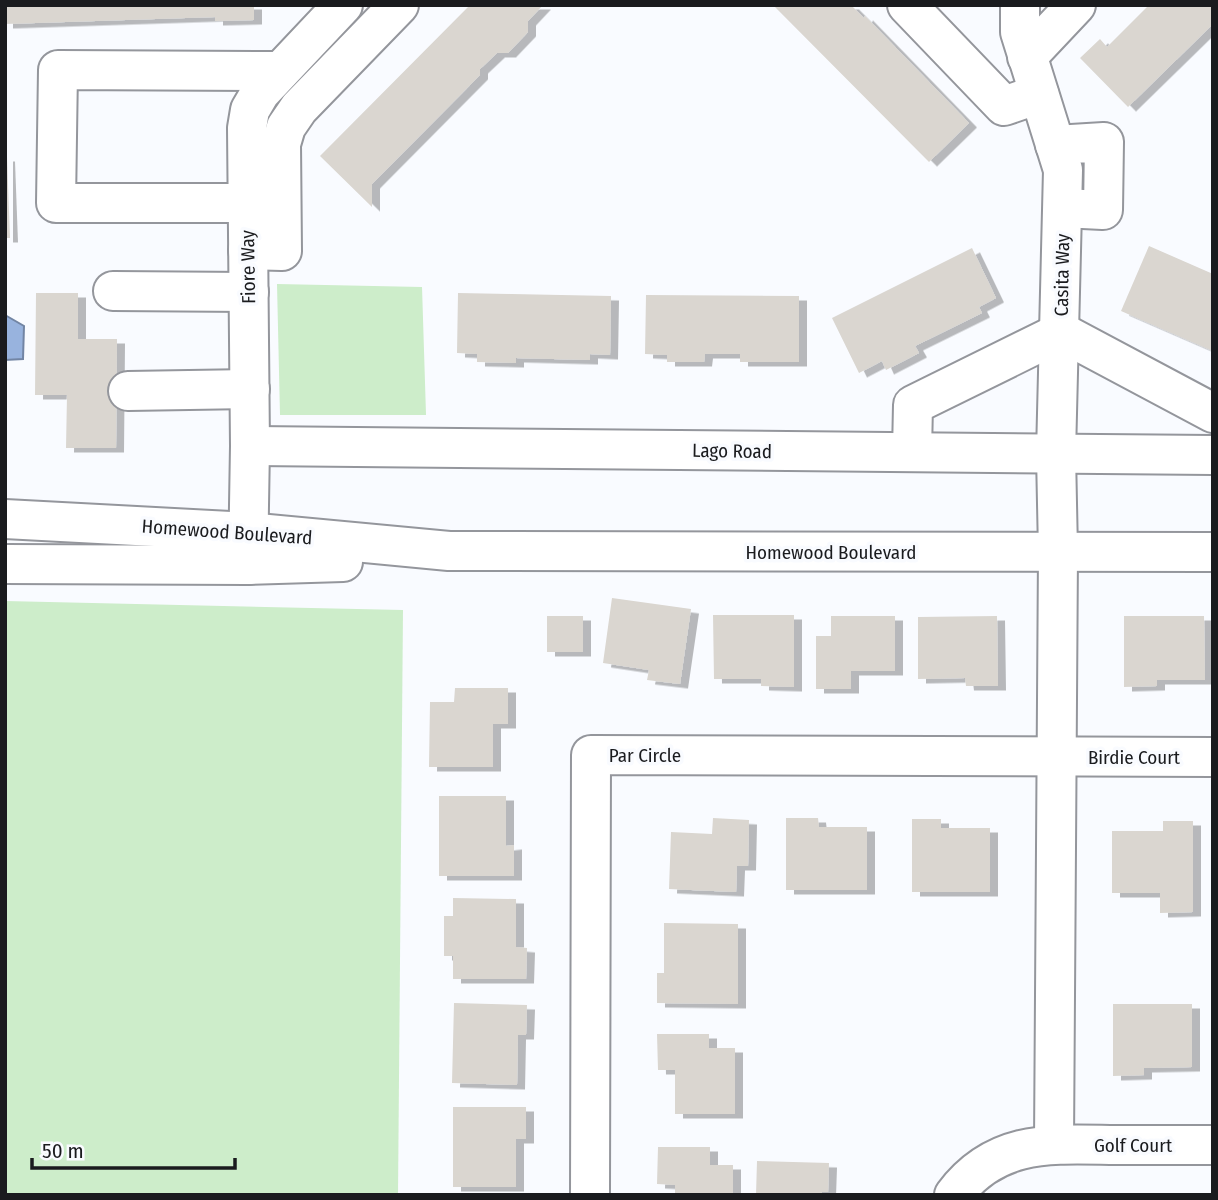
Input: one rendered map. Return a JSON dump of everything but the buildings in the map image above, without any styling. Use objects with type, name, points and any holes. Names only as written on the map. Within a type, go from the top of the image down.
[{"type":"street","name":"Fiore Way","points":[[248,548],[250,389],[247,128],[250,110],[260,93],[343,5]]},
{"type":"street","points":[[248,250],[282,251],[281,144],[286,127],[299,108],[399,5]]},
{"type":"street","points":[[906,5],[1004,106],[1039,94]]},
{"type":"street","name":"Casita Way","points":[[1020,5],[1020,32],[1063,170],[1056,454],[1058,552]]},
{"type":"street","points":[[1027,57],[1076,5]]},
{"type":"street","points":[[247,203],[56,203],[58,70],[280,71]]},
{"type":"street","points":[[113,291],[249,292]]},
{"type":"street","points":[[912,452],[913,405],[1061,332],[1213,413]]},
{"type":"street","points":[[128,391],[250,389]]},
{"type":"street","name":"Lago Road","points":[[250,446],[1213,455]]},
{"type":"street","name":"Homewood Boulevard","points":[[5,519],[248,548]]},
{"type":"street","name":"Homewood Boulevard","points":[[5,564],[248,548],[449,551],[1213,552]]},
{"type":"street","points":[[954,1195],[976,1172],[994,1160],[1013,1151],[1054,1144],[1058,552]]},
{"type":"street","name":"Par Circle","points":[[590,1195],[591,755],[1055,756]]},
{"type":"street","name":"Birdie Court","points":[[1055,756],[1213,757]]},
{"type":"street","name":"Golf Court","points":[[1054,1144],[1213,1145]]},
{"type":"green space","points":[[277,284],[422,287],[426,415],[280,415]]},
{"type":"green space","points":[[5,601],[403,610],[398,1195],[5,1195]]},
{"type":"water","points":[[5,315],[24,326],[23,359],[5,360]]}]
